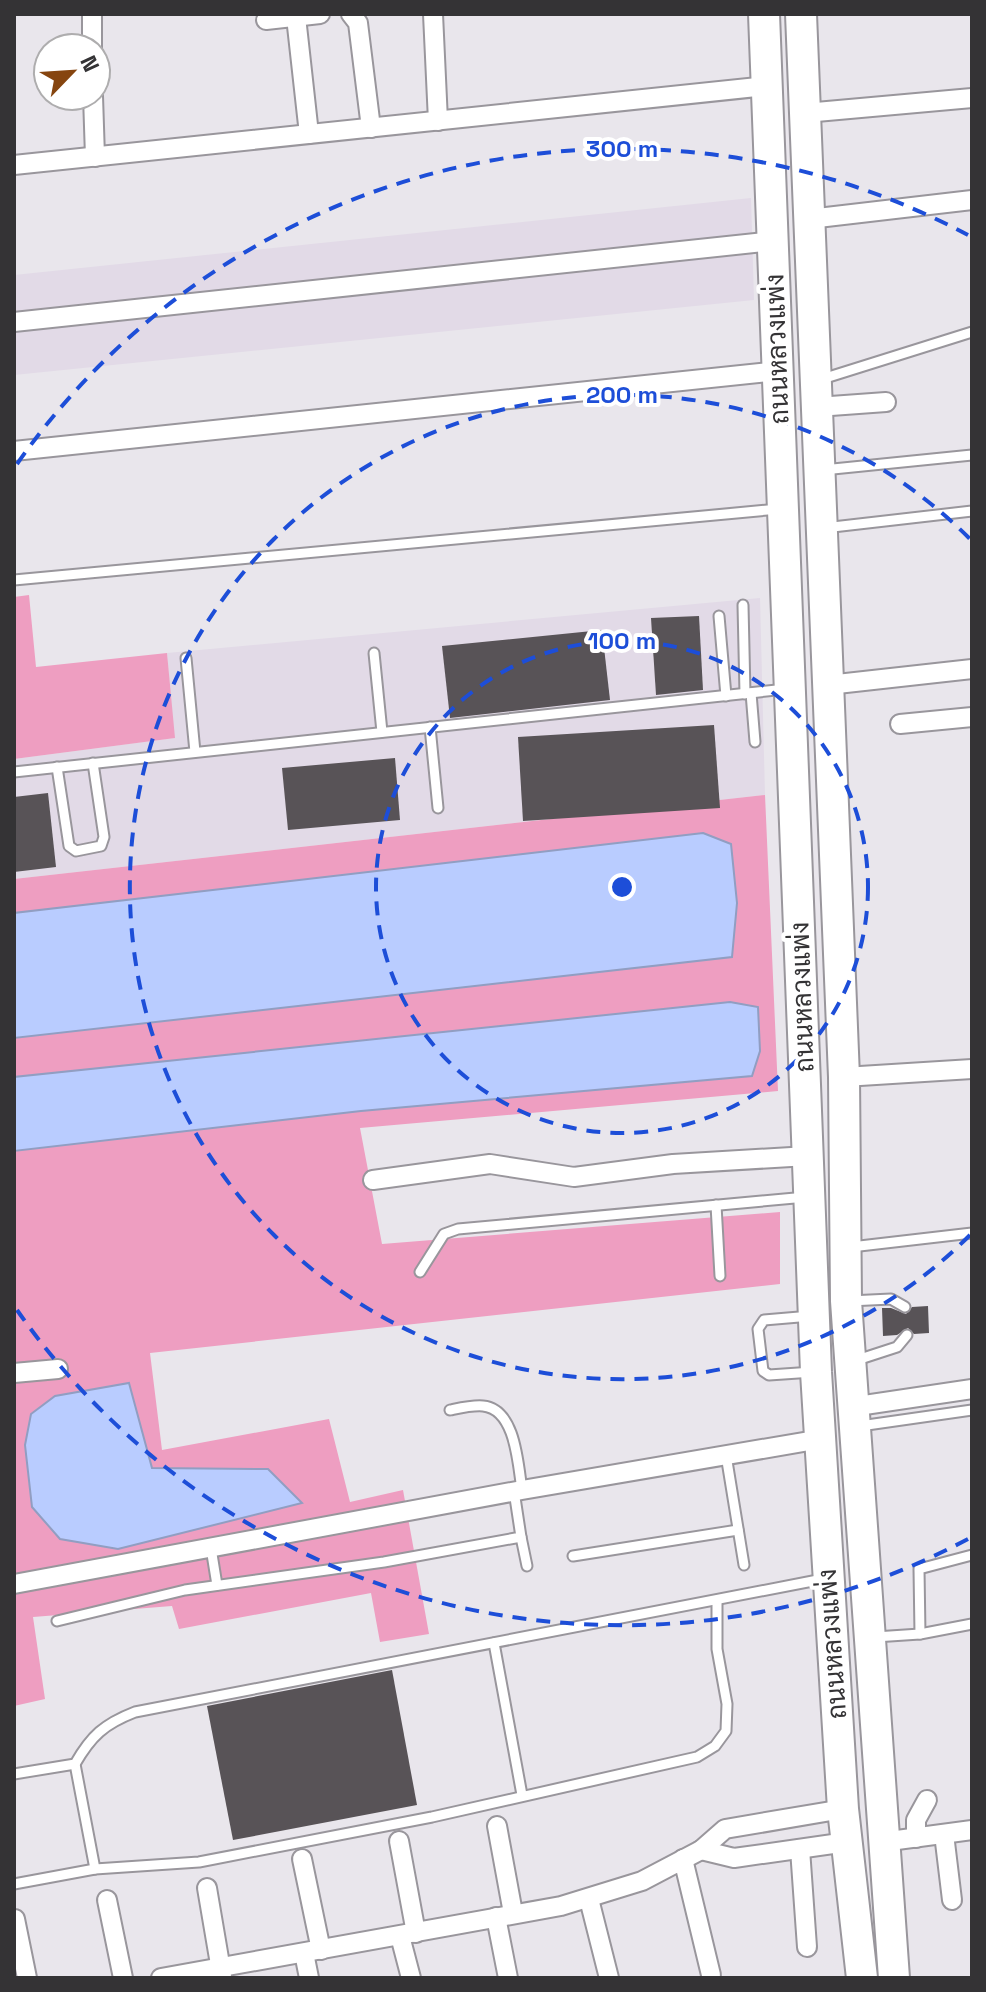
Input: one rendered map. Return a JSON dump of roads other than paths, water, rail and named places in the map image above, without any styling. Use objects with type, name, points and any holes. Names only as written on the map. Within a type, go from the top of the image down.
[{"type":"main road","name":"ถนนหลวงแพ่ง","points":[[764,14],[816,1372],[843,1809],[862,1978]]},
{"type":"main road","name":"ถนนหลวงแพ่ง","points":[[801,14],[844,1077],[843,1247],[867,1637],[894,1978]]},
{"type":"street","points":[[266,20],[320,14]]},
{"type":"street","points":[[351,14],[358,23],[371,128]]},
{"type":"street","points":[[433,14],[438,121]]},
{"type":"street","points":[[296,17],[309,134]]},
{"type":"street","points":[[14,165],[767,86]]},
{"type":"street","points":[[805,113],[972,98]]},
{"type":"street","points":[[94,112],[95,157]]},
{"type":"street","points":[[809,219],[972,200]]},
{"type":"street","points":[[14,322],[773,241]]},
{"type":"street","points":[[14,451],[778,371]]},
{"type":"street","points":[[816,394],[886,402]]},
{"type":"street","points":[[828,685],[972,669]]},
{"type":"street","points":[[900,724],[972,717]]},
{"type":"street","points":[[844,1077],[972,1069]]},
{"type":"street","points":[[373,1180],[490,1164],[574,1177],[673,1164],[808,1156]]},
{"type":"street","points":[[14,1373],[58,1369]]},
{"type":"street","points":[[852,1417],[972,1389]]},
{"type":"street","points":[[14,1584],[518,1490],[821,1439]]},
{"type":"street","points":[[916,1838],[916,1820],[927,1800]]},
{"type":"street","points":[[161,1978],[221,1972],[589,1899],[642,1881],[701,1850],[725,1829],[843,1809]]},
{"type":"street","points":[[497,1826],[508,1978]]},
{"type":"street","points":[[882,1842],[972,1830]]},
{"type":"street","points":[[944,1834],[952,1900]]},
{"type":"street","points":[[399,1841],[411,1978]]},
{"type":"street","points":[[701,1850],[734,1858],[847,1842]]},
{"type":"street","points":[[800,1849],[807,1947]]},
{"type":"street","points":[[302,1859],[312,1952],[309,1978]]},
{"type":"street","points":[[683,1859],[711,1975]]},
{"type":"street","points":[[207,1888],[221,1972]]},
{"type":"street","points":[[589,1899],[609,1978]]},
{"type":"street","points":[[107,1900],[123,1978]]},
{"type":"street","points":[[15,1919],[27,1978]]},
{"type":"lane","points":[[816,394],[972,332]]},
{"type":"lane","points":[[819,471],[972,455]]},
{"type":"lane","points":[[14,580],[783,509]]},
{"type":"lane","points":[[822,528],[972,511]]},
{"type":"lane","points":[[743,605],[748,693],[755,742]]},
{"type":"lane","points":[[719,616],[726,696]]},
{"type":"lane","points":[[374,653],[382,732]]},
{"type":"lane","points":[[186,658],[195,752]]},
{"type":"lane","points":[[14,772],[791,688]]},
{"type":"lane","points":[[430,727],[438,808]]},
{"type":"lane","points":[[57,767],[69,846],[76,851],[93,850],[101,846],[104,837],[93,763]]},
{"type":"lane","points":[[420,1272],[444,1234],[458,1229],[809,1197]]},
{"type":"lane","points":[[716,1205],[720,1276]]},
{"type":"lane","points":[[843,1247],[972,1233]]},
{"type":"lane","points":[[846,1301],[891,1299],[905,1307]]},
{"type":"lane","points":[[814,1315],[764,1320],[758,1329],[763,1371],[769,1375],[816,1372]]},
{"type":"lane","points":[[849,1362],[897,1347],[907,1335]]},
{"type":"lane","points":[[450,1410],[485,1406],[497,1412],[515,1445],[521,1537],[527,1566]]},
{"type":"lane","points":[[852,1417],[972,1410]]},
{"type":"lane","points":[[726,1455],[744,1565]]},
{"type":"lane","points":[[573,1556],[738,1530]]},
{"type":"lane","points":[[57,1621],[217,1585],[384,1562],[521,1537]]},
{"type":"lane","points":[[211,1548],[217,1585]]},
{"type":"lane","points":[[920,1634],[919,1569],[972,1555]]},
{"type":"lane","points":[[95,1869],[75,1764],[91,1736],[110,1722],[135,1712],[827,1578]]},
{"type":"lane","points":[[14,1884],[95,1869],[199,1862],[432,1817],[697,1757],[715,1746],[726,1731],[727,1704],[717,1649],[717,1601]]},
{"type":"lane","points":[[867,1637],[920,1634],[972,1624]]},
{"type":"lane","points":[[494,1643],[522,1795]]},
{"type":"lane","points":[[14,1774],[75,1764]]},
{"type":"water","points":[[703,833],[731,844],[737,903],[732,957],[14,1038],[14,913]]},
{"type":"water","points":[[730,1002],[758,1007],[760,1051],[752,1076],[361,1111],[14,1151],[14,1077]]},
{"type":"water","points":[[129,1383],[152,1468],[268,1469],[302,1503],[118,1549],[60,1539],[32,1507],[25,1445],[31,1414],[55,1396]]}]
